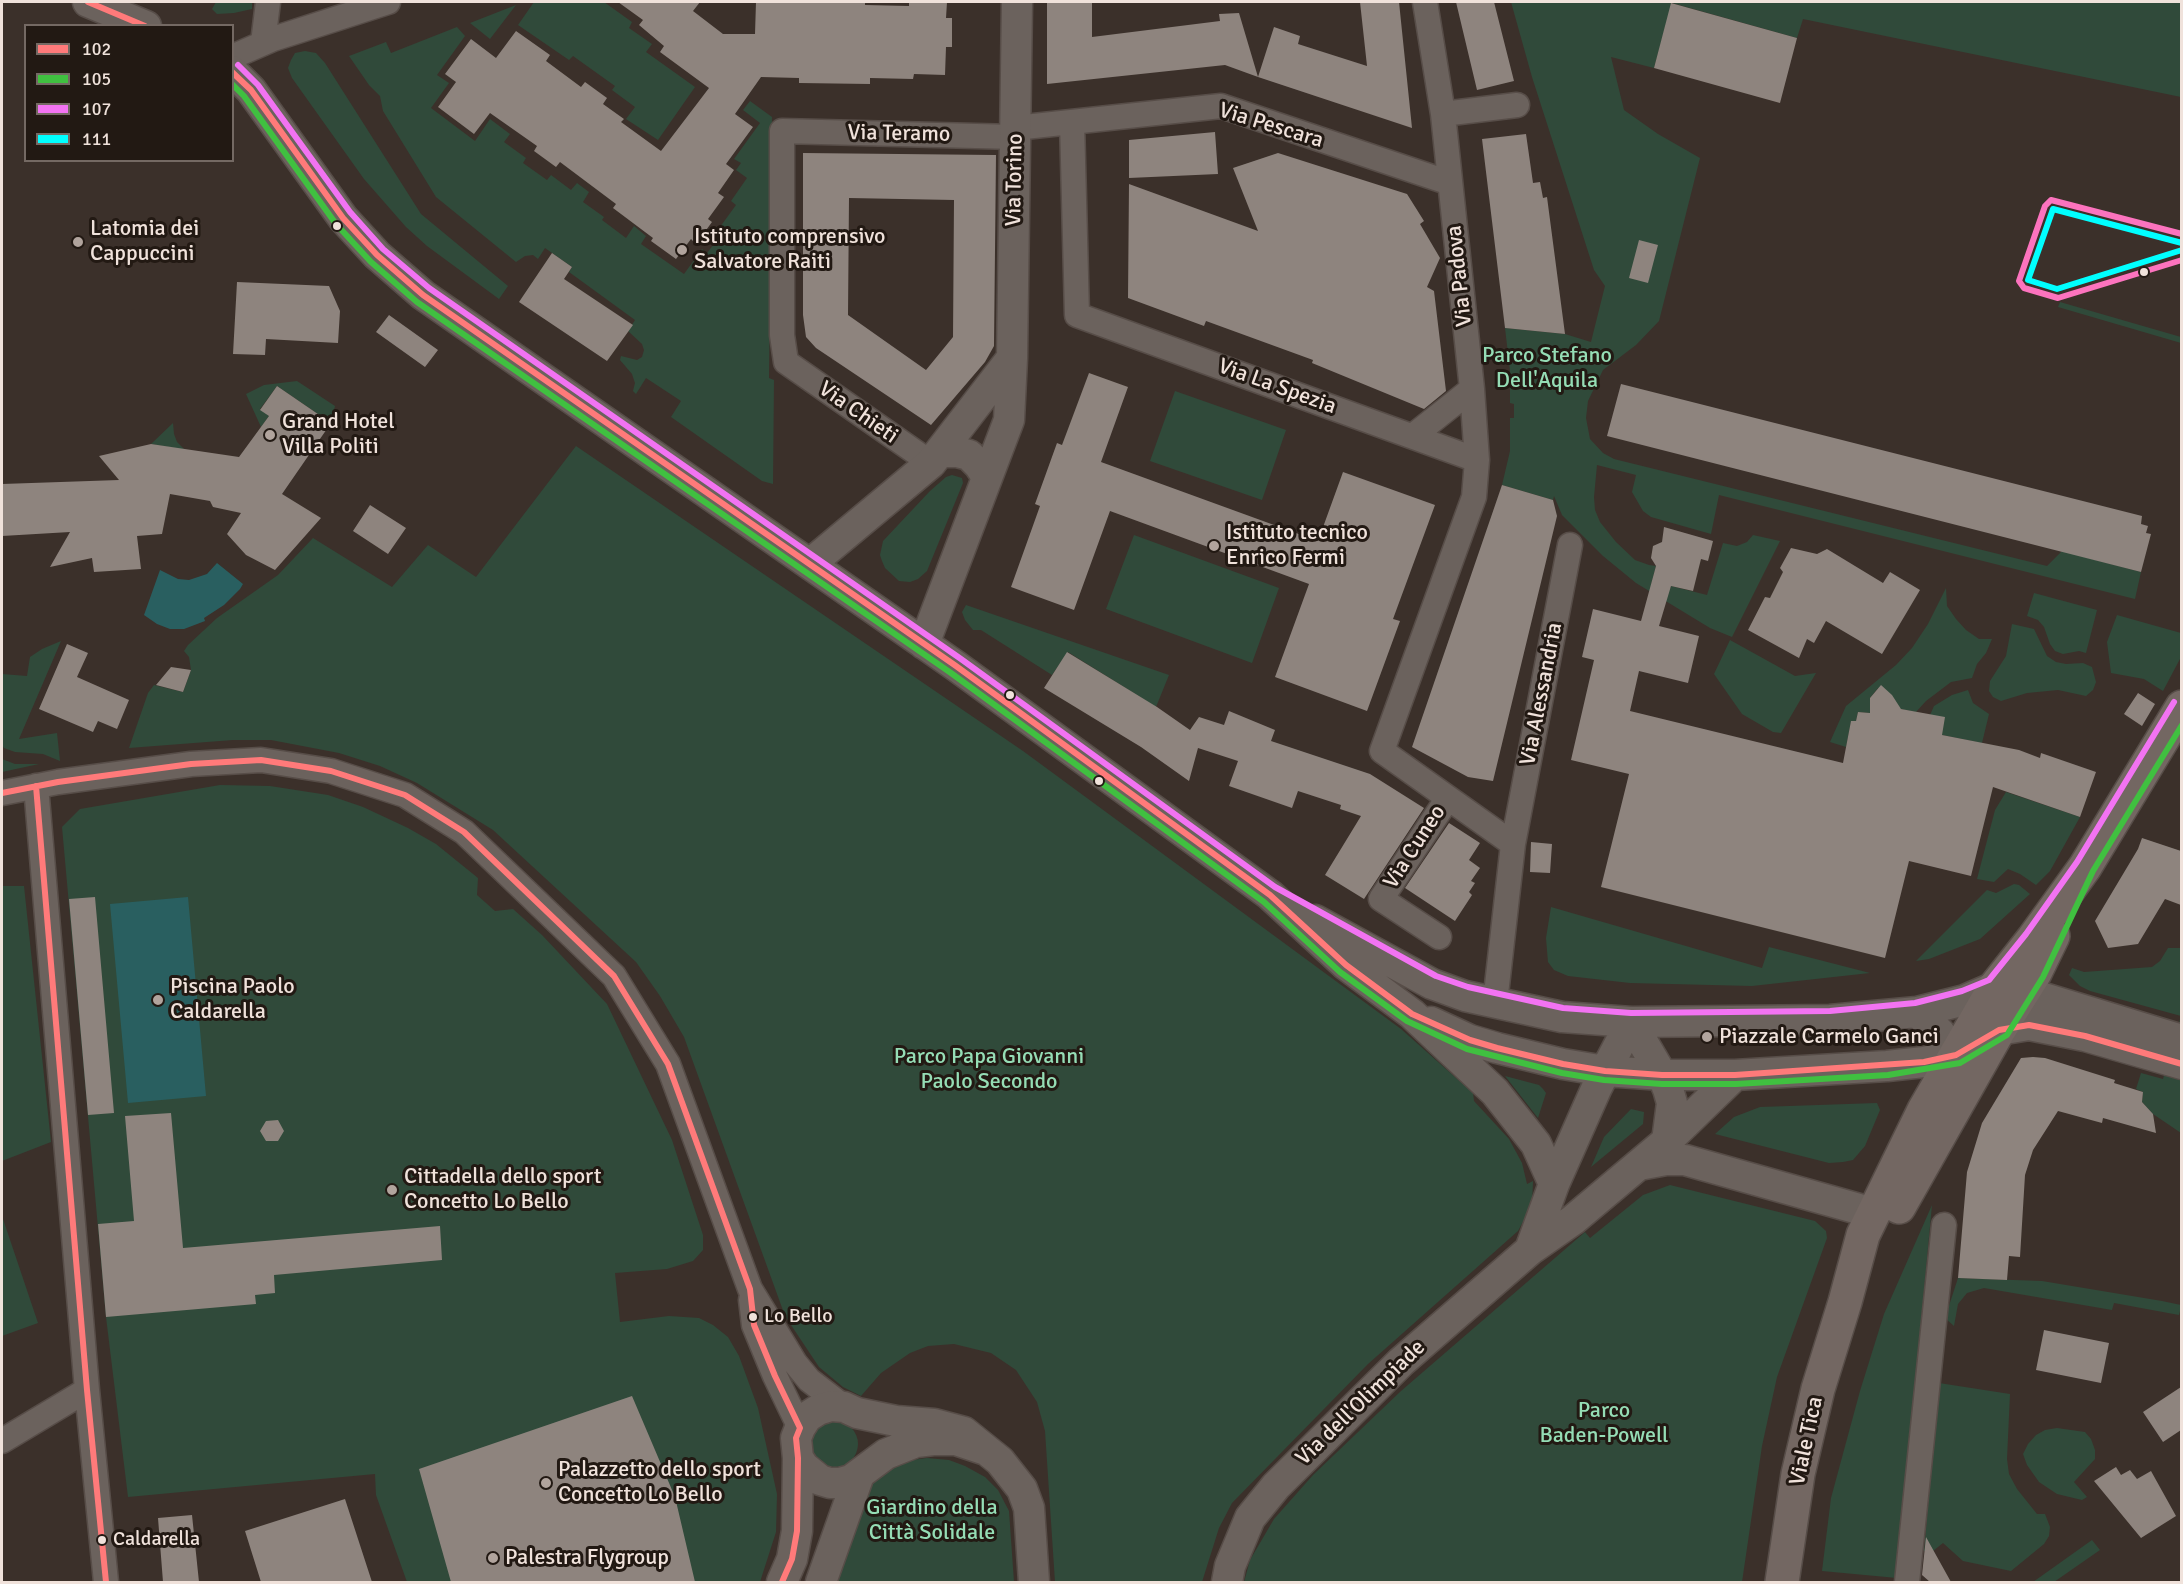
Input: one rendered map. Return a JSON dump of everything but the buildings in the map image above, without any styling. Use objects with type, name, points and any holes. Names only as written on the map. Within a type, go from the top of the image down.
[{"type":"main road","points":[[1845,1302],[1863,1234],[1924,1110],[1956,1056],[2008,990],[2033,939],[2085,867],[2181,707]]},
{"type":"main road","points":[[1845,1302],[1999,1030],[2008,990]]},
{"type":"main road","name":"Viale Tica","points":[[1782,1582],[1798,1474],[1818,1389],[1845,1302]]},
{"type":"street","points":[[88,2],[141,24]]},
{"type":"street","points":[[263,43],[268,2]]},
{"type":"street","points":[[234,56],[263,43],[388,2]]},
{"type":"street","name":"Via Torino","points":[[924,644],[1009,420],[1012,358],[1017,2]]},
{"type":"street","name":"Via Padova","points":[[1425,2],[1443,114],[1472,390],[1477,460],[1474,497],[1382,751],[1448,798]]},
{"type":"street","points":[[234,73],[251,90],[343,218],[377,255],[423,295],[924,644],[1270,895],[1346,964],[1412,1014],[1495,1092],[1536,1144],[1554,1184]]},
{"type":"street","points":[[1443,114],[1517,105]]},
{"type":"street","name":"Via Pescara","points":[[1015,132],[1072,122],[1221,106],[1450,183]]},
{"type":"street","name":"Via La Spezia","points":[[1072,122],[1077,315],[1477,460]]},
{"type":"street","name":"Via Teramo","points":[[786,362],[782,335],[782,132],[1015,132]]},
{"type":"street","points":[[810,564],[936,458],[1012,358]]},
{"type":"street","name":"Via Chieti","points":[[786,362],[936,458]]},
{"type":"street","points":[[1413,436],[1472,390]]},
{"type":"street","points":[[936,458],[957,452],[969,455],[987,477]]},
{"type":"street","name":"Via Alessandria","points":[[1495,1003],[1513,844],[1570,545]]},
{"type":"street","points":[[2,793],[191,764],[261,760],[331,771],[405,795],[464,832],[614,976],[668,1064],[750,1289],[795,1363],[809,1380],[868,1424],[873,1438],[873,1454],[863,1471],[821,1582]]},
{"type":"street","points":[[36,786],[87,1390],[106,1582]]},
{"type":"street","points":[[1448,798],[1513,844]]},
{"type":"street","name":"Via Cuneo","points":[[1439,937],[1381,899],[1448,798]]},
{"type":"street","points":[[1270,895],[1432,984],[1495,1003],[1562,1017],[1631,1022],[1830,1020],[1917,1012],[2008,990],[2044,998],[2177,1050]]},
{"type":"street","points":[[1917,1012],[1939,1032],[1956,1056],[1966,1086]]},
{"type":"street","points":[[1412,1014],[1470,1040],[1497,1048],[1563,1064],[1605,1071],[1662,1075],[1735,1075],[1887,1066],[1956,1056],[1999,1030],[2029,1025],[2177,1050]]},
{"type":"street","points":[[1530,1250],[1554,1184],[1605,1071],[1631,1022]]},
{"type":"street","points":[[1631,1022],[1662,1075],[1672,1103],[1667,1141]]},
{"type":"street","points":[[1887,1066],[1906,1077],[1919,1091],[1924,1110]]},
{"type":"street","name":"Via dell'Olimpiade","points":[[1227,1582],[1230,1566],[1250,1518],[1276,1486],[1401,1362],[1530,1250],[1573,1220],[1667,1141],[1735,1075]]},
{"type":"street","points":[[1639,1165],[1666,1160],[1685,1160],[1873,1213]]},
{"type":"street","points":[[1907,1582],[1944,1225]]},
{"type":"street","points":[[750,1289],[754,1325],[800,1428]]},
{"type":"street","points":[[2,1441],[87,1390]]},
{"type":"street","points":[[782,1582],[792,1559],[797,1531],[796,1438],[807,1418],[818,1410],[831,1406],[896,1421],[948,1427],[964,1432],[1000,1461],[1022,1489],[1029,1508],[1034,1582]]},
{"type":"street","points":[[798,1458],[804,1467],[820,1480],[840,1483],[902,1446],[933,1440],[956,1440],[986,1450]]},
{"type":"green space","points":[[216,2],[252,2],[252,9],[217,14],[212,9]]},
{"type":"green space","points":[[534,2],[604,2],[632,22],[629,28],[652,44],[646,52],[695,87],[658,140],[626,119],[635,107],[612,90],[615,86],[573,56],[569,60],[518,25]]},
{"type":"green space","name":"Parco Stefano Dell'Aquila","points":[[1511,2],[2181,2],[2181,97],[1803,19],[1797,38],[1672,3],[1654,68],[1611,57],[1624,110],[1658,134],[1700,158],[1659,321],[1636,345],[1603,370],[1588,401],[1586,418],[1590,439],[1603,453],[1614,459],[2047,566],[2062,551],[2141,572],[2135,599],[1719,495],[1711,534],[1651,517],[1643,511],[1632,492],[1636,475],[1597,465],[1594,497],[1595,510],[1600,522],[1635,560],[1656,566],[1651,585],[1670,589],[1671,586],[1707,595],[1723,543],[1737,546],[1747,542],[1753,535],[1780,541],[1732,637],[1710,628],[1636,583],[1603,556],[1562,515],[1554,496],[1553,500],[1502,485],[1510,451],[1510,418],[1514,418],[1514,404],[1510,403],[1510,371],[1505,328],[1565,334],[1591,342],[1605,286],[1594,270],[1532,77]]},
{"type":"green space","points":[[516,5],[490,39],[470,23]]},
{"type":"green space","points":[[457,27],[465,36],[437,75],[449,83],[431,108],[475,141],[490,119],[510,134],[504,142],[526,158],[523,163],[547,180],[551,175],[571,190],[577,183],[589,192],[583,202],[604,217],[602,220],[626,238],[634,226],[646,236],[641,244],[684,274],[702,249],[707,253],[724,231],[720,227],[736,205],[731,201],[747,178],[736,170],[741,163],[734,159],[760,123],[743,110],[750,101],[772,117],[769,378],[774,380],[773,484],[762,481],[671,417],[681,401],[646,378],[636,394],[633,391],[635,383],[632,374],[620,360],[621,356],[637,360],[642,357],[644,350],[642,344],[628,331],[635,320],[569,272],[572,267],[545,248],[538,259],[533,255],[525,256],[516,262],[436,197],[383,111],[380,96],[369,85],[349,56],[386,42],[391,53]]},
{"type":"green space","points":[[305,51],[316,53],[325,63],[421,214],[508,286],[499,299],[427,246],[406,227],[364,179],[292,78],[288,68],[291,60],[295,53]]},
{"type":"green space","points":[[2060,302],[2181,337],[2181,343],[2058,307]]},
{"type":"green space","points":[[297,381],[335,406],[331,423],[277,386],[260,409],[269,416],[261,427],[246,394],[264,385]]},
{"type":"green space","points":[[1175,391],[1286,430],[1262,500],[1150,461]]},
{"type":"green space","points":[[173,423],[177,442],[185,450],[151,444]]},
{"type":"green space","name":"Parco Papa Giovanni Paolo Secondo","points":[[576,446],[1023,751],[1401,1029],[1473,1093],[1474,1101],[1509,1139],[1522,1163],[1527,1184],[1533,1181],[1532,1205],[1518,1231],[1368,1364],[1232,1503],[1219,1528],[1202,1582],[1055,1582],[1045,1431],[1037,1402],[1016,1370],[991,1353],[954,1344],[928,1346],[910,1353],[881,1373],[861,1396],[843,1387],[819,1367],[785,1316],[684,1037],[660,996],[636,962],[493,830],[417,783],[380,766],[339,753],[271,740],[233,740],[129,748],[148,693],[154,685],[183,692],[191,670],[189,657],[184,651],[188,645],[217,618],[278,575],[313,538],[392,587],[428,545],[476,577]]},
{"type":"green space","points":[[952,475],[962,478],[963,483],[927,571],[918,579],[910,582],[899,581],[885,568],[882,561],[880,555],[883,541],[930,491],[946,477]]},
{"type":"green space","points":[[1134,535],[1279,588],[1252,663],[1106,609]]},
{"type":"green space","points":[[1946,588],[1947,606],[1956,619],[1979,639],[1992,639],[1986,653],[1977,664],[1972,678],[1951,682],[1926,701],[1916,712],[1895,708],[1885,689],[1878,688],[1870,698],[1870,713],[1858,712],[1856,721],[1851,722],[1846,747],[1830,742],[1846,706],[1896,665],[1912,648],[1928,624]]},
{"type":"green space","points":[[2034,593],[2097,610],[2086,653],[2079,651],[2063,654],[2055,651],[2044,627],[2038,620],[2027,616]]},
{"type":"green space","points":[[966,605],[1169,675],[1156,707],[1068,652],[1052,675],[981,630],[973,630],[962,612]]},
{"type":"green space","points":[[2117,615],[2181,633],[2181,657],[2163,691],[2144,679],[2111,673],[2107,642]]},
{"type":"green space","points":[[2012,624],[2034,629],[2047,656],[2056,662],[2083,663],[2092,667],[2096,682],[2093,690],[2086,696],[2058,690],[2027,693],[2001,701],[1993,697],[1989,691],[1990,681],[2006,656]]},
{"type":"green space","points":[[1730,640],[1795,676],[1816,673],[1781,733],[1773,732],[1742,714],[1714,674]]},
{"type":"green space","points":[[61,641],[19,739],[57,733],[60,761],[43,754],[15,752],[4,748],[2,745],[2,674],[27,676],[30,657]]},
{"type":"green space","points":[[1968,690],[1973,703],[1989,714],[1982,743],[1942,735],[1930,715],[1934,706],[1952,695]]},
{"type":"green space","points":[[2,759],[15,764],[39,764],[2,772]]},
{"type":"green space","name":"Cittadella dello sport Concetto Lo Bello","points":[[220,785],[270,786],[328,795],[363,807],[408,828],[436,844],[478,878],[477,895],[495,911],[513,909],[542,935],[607,1004],[672,1140],[703,1235],[703,1250],[693,1261],[667,1269],[615,1273],[620,1322],[669,1316],[699,1318],[713,1325],[728,1337],[739,1356],[758,1408],[777,1494],[776,1532],[760,1582],[407,1582],[376,1495],[375,1474],[128,1497],[106,1317],[62,827],[80,809]]},
{"type":"green space","points":[[2006,792],[2080,817],[2050,871],[2036,885],[2008,869],[1994,882],[1977,879],[1995,810]]},
{"type":"green space","points":[[2014,884],[2019,885],[2030,894],[1980,939],[1929,959],[1916,961],[1987,890],[1996,893]]},
{"type":"green space","points":[[2,886],[24,886],[51,1142],[2,1161]]},
{"type":"green space","points":[[1551,907],[1762,968],[1769,947],[1870,973],[1752,986],[1630,983],[1568,976],[1554,970],[1548,962],[1546,938]]},
{"type":"green space","points":[[2168,948],[2181,948],[2181,1016],[2090,991],[2080,986],[2069,975],[2072,968],[2084,972],[2152,967],[2160,961]]},
{"type":"green space","points":[[2181,1016],[2181,1133],[2153,1114],[2142,1102],[2143,1092],[2136,1089],[2141,1073],[2163,1079]]},
{"type":"green space","points":[[1505,1076],[1539,1085],[1543,1089],[1546,1093],[1538,1118]]},
{"type":"green space","points":[[1877,1103],[1880,1110],[1865,1146],[1853,1160],[1843,1162],[1829,1163],[1715,1134],[1734,1117],[1760,1107]]},
{"type":"green space","points":[[1631,1109],[1644,1112],[1643,1124],[1591,1167],[1604,1137]]},
{"type":"green space","name":"Parco Baden-Powell","points":[[1670,1185],[1815,1221],[1826,1231],[1827,1238],[1777,1377],[1762,1446],[1742,1582],[1244,1582],[1250,1560],[1274,1519],[1313,1475],[1401,1391],[1585,1232],[1590,1238],[1643,1195]]},
{"type":"green space","points":[[1932,1205],[1897,1578],[1822,1571],[1831,1498],[1860,1391],[1884,1314]]},
{"type":"green space","points":[[2,1216],[38,1323],[2,1336]]},
{"type":"green space","points":[[1958,1278],[2042,1281],[2162,1301],[2181,1305],[2181,1307],[2179,1315],[2114,1303],[2112,1310],[1984,1288],[1967,1293],[1958,1304],[1954,1326],[1945,1318]]},
{"type":"green space","points":[[1939,1383],[2010,1394],[2007,1459],[2009,1474],[2017,1489],[2037,1514],[2045,1514],[2050,1527],[2049,1536],[2044,1544],[2011,1571],[1963,1561],[1943,1543],[1933,1551],[1924,1551]]},
{"type":"green space","points":[[835,1421],[851,1428],[858,1444],[851,1460],[835,1467],[819,1460],[812,1444],[819,1428]]},
{"type":"green space","points":[[2057,1428],[2085,1432],[2091,1439],[2095,1450],[2095,1459],[2074,1482],[2087,1497],[2082,1500],[2057,1494],[2039,1482],[2027,1465],[2023,1454],[2036,1435],[2045,1430]]},
{"type":"green space","name":"Giardino della Città Solidale","points":[[927,1458],[949,1460],[965,1466],[985,1477],[998,1490],[1009,1511],[1014,1582],[831,1582],[872,1482],[894,1467],[912,1460]]},
{"type":"green space","points":[[2092,1540],[2100,1550],[2054,1582],[2033,1582]]},
{"type":"water","points":[[217,563],[243,584],[224,605],[204,618],[205,621],[184,629],[170,629],[144,615],[160,570],[178,579],[189,580],[207,574]]},
{"type":"water","name":"Piscina Paolo Caldarella","points":[[188,897],[206,1096],[128,1103],[110,904]]},
{"type":"transit line","name":"102","points":[[88,2],[140,24]]},
{"type":"transit line","name":"107","points":[[238,65],[258,85],[350,212],[383,249],[429,288],[961,659],[1275,887],[1436,976],[1468,987],[1563,1008],[1631,1013],[1830,1011],[1915,1003],[1962,991],[1989,980],[2026,934],[2077,862],[2174,702]]},
{"type":"transit line","name":"102","points":[[234,74],[251,90],[343,218],[377,255],[423,295],[956,666],[1270,895],[1346,965],[1412,1014],[1470,1040],[1497,1048],[1563,1064],[1605,1071],[1662,1075],[1735,1075],[1924,1062],[1956,1055],[1999,1030],[2029,1025],[2085,1036],[2182,1064]]},
{"type":"transit line","name":"105","points":[[234,86],[244,96],[336,224],[371,262],[417,302],[951,673],[1264,902],[1340,972],[1407,1021],[1467,1049],[1562,1073],[1604,1080],[1662,1084],[1736,1084],[1888,1075],[1960,1063],[2007,1035],[2043,977],[2093,871],[2182,725]]},
{"type":"transit line","points":[[2182,234],[2051,200],[2045,206],[2019,281],[2024,288],[2058,298],[2182,260]]},
{"type":"transit line","name":"111","points":[[2182,243],[2053,209],[2028,280],[2057,289],[2182,250]]},
{"type":"transit line","name":"102","points":[[2,793],[58,782],[191,764],[261,760],[331,771],[405,795],[464,832],[614,976],[668,1064],[750,1289],[754,1325],[800,1428],[796,1438],[797,1531],[792,1559],[782,1582]]},
{"type":"transit line","name":"102","points":[[36,786],[87,1390],[106,1582]]},
{"type":"place","name":"Latomia dei Cappuccini","points":[[78,242]]},
{"type":"place","name":"Istituto comprensivo Salvatore Raiti","points":[[682,250]]},
{"type":"place","name":"Grand Hotel Villa Politi","points":[[270,435]]},
{"type":"place","name":"Istituto tecnico Enrico Fermi","points":[[1214,546]]},
{"type":"place","name":"Piscina Paolo Caldarella","points":[[158,1000]]},
{"type":"place","name":"Piazzale Carmelo Ganci","points":[[1707,1037]]},
{"type":"place","name":"Cittadella dello sport Concetto Lo Bello","points":[[392,1190]]},
{"type":"place","name":"Lo Bello","points":[[753,1317]]},
{"type":"place","name":"Palazzetto dello sport Concetto Lo Bello","points":[[546,1483]]},
{"type":"place","name":"Caldarella","points":[[102,1540]]},
{"type":"place","name":"Palestra Flygroup","points":[[493,1558]]}]
